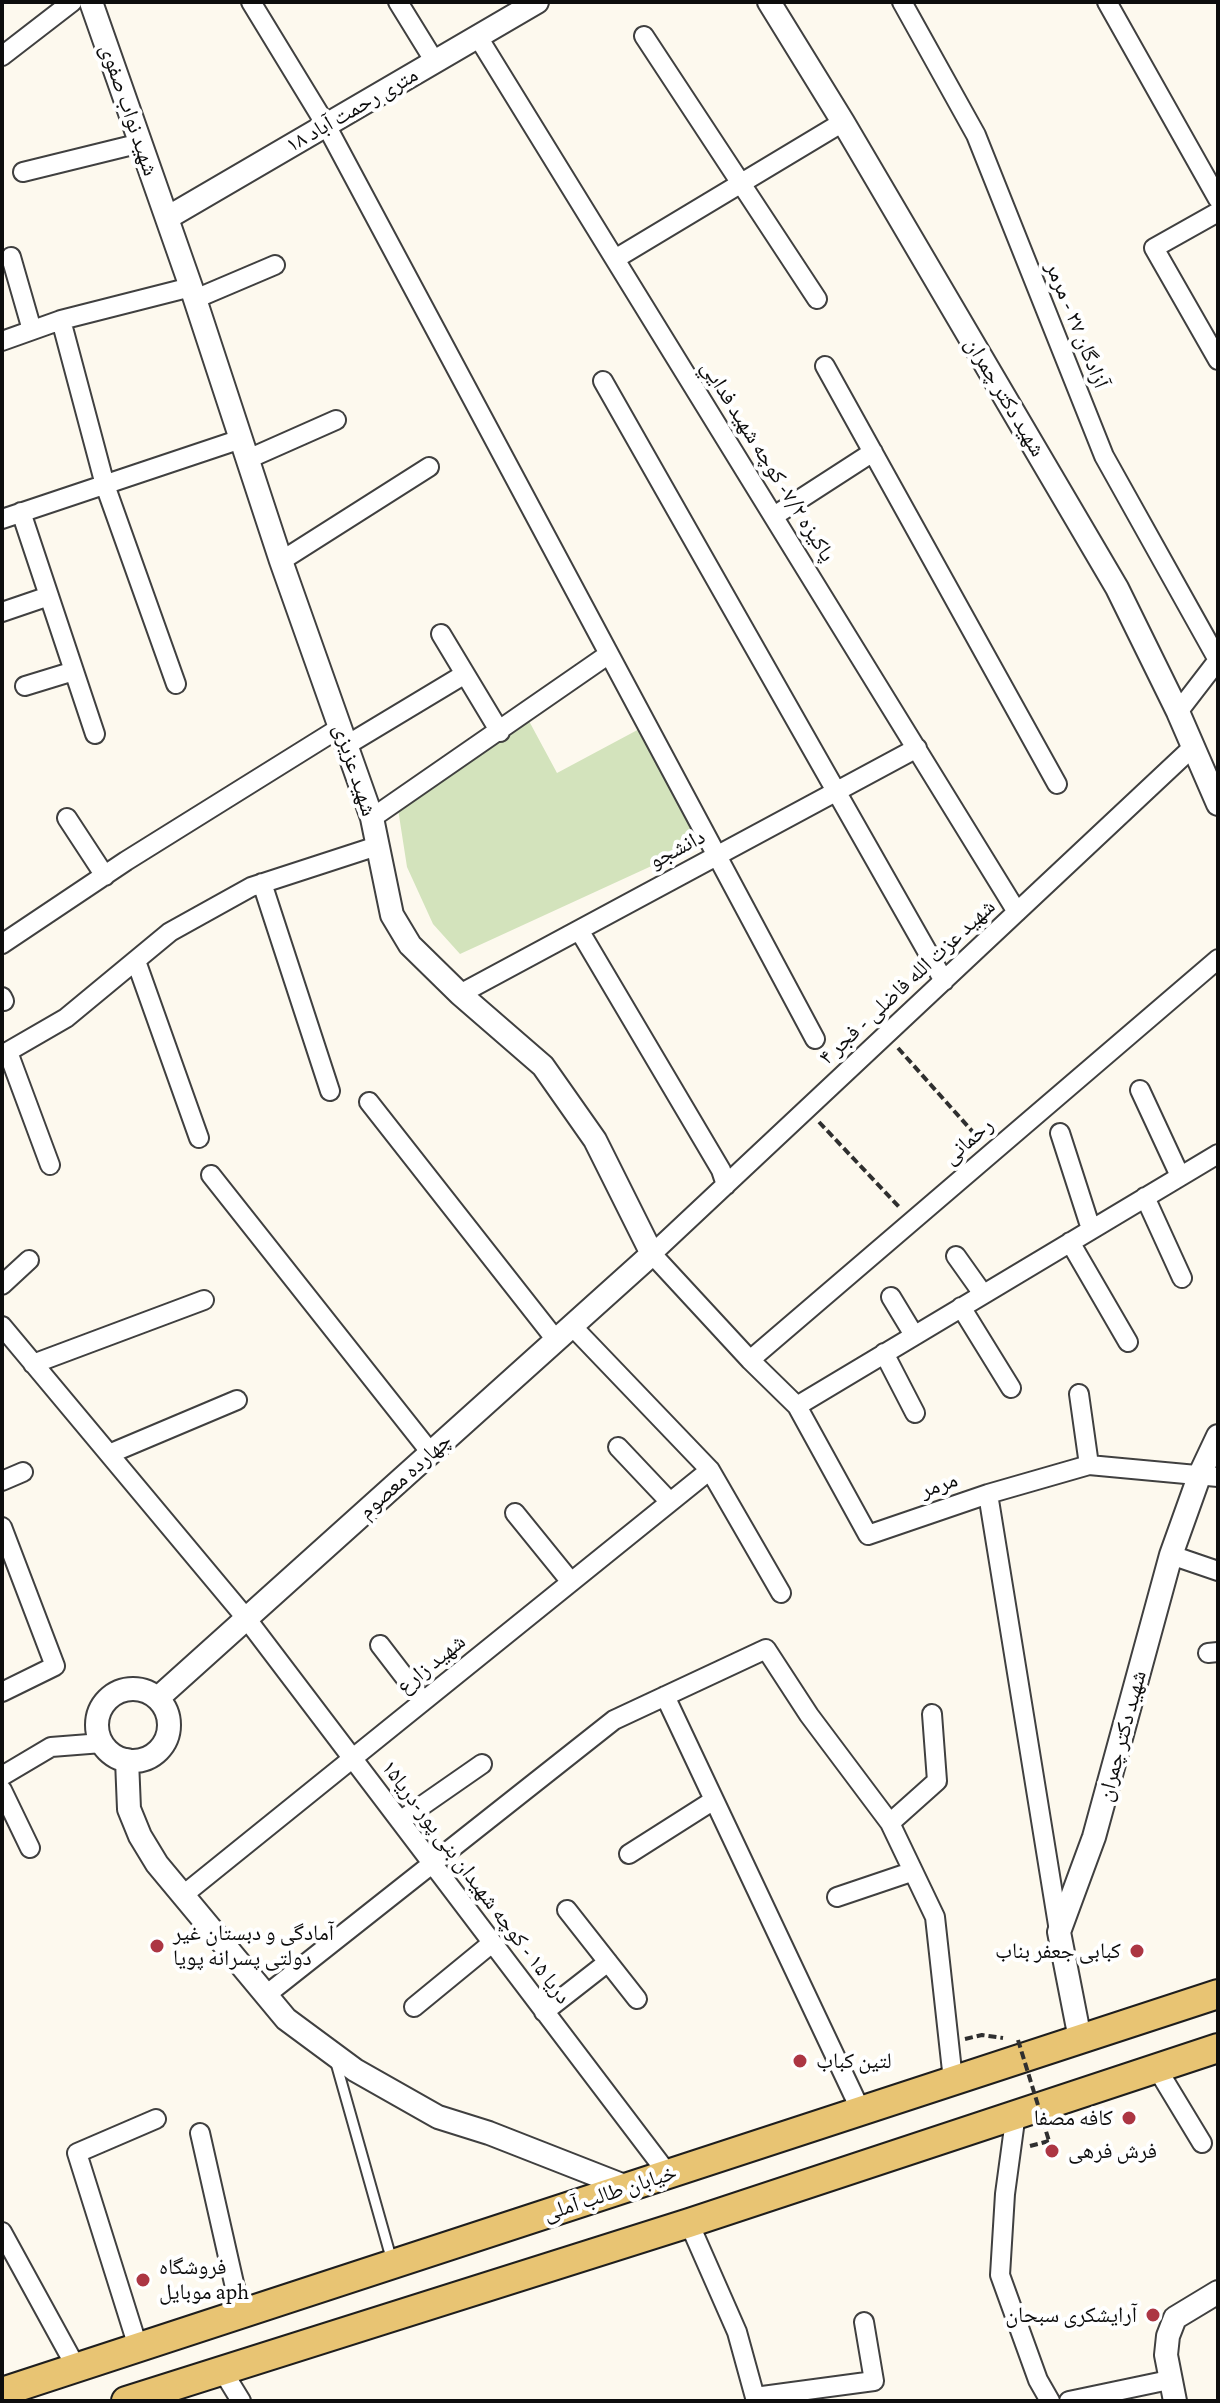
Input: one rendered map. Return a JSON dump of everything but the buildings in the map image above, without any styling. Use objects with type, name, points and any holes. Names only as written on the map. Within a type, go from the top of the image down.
[{"type":"main road","name":"خیابان طالب آملی","points":[[2,2392],[1218,1994]]},
{"type":"main road","points":[[126,2401],[689,2223],[1218,2048]]},
{"type":"street","points":[[2,56],[72,2]]},
{"type":"street","name":"شهید نواب صفوی","points":[[91,2],[167,218]]},
{"type":"street","points":[[251,2],[326,125],[815,1039]]},
{"type":"street","points":[[398,2],[435,62]]},
{"type":"street","name":"۱۸ متری رحمت آباد","points":[[167,218],[537,2]]},
{"type":"street","name":"شهید دکتر چمران","points":[[769,2],[1117,588],[1194,746],[1212,769],[1218,804]]},
{"type":"street","name":"آزادگان ۲۷ - مرمر","points":[[902,2],[976,135],[1104,456],[1218,660]]},
{"type":"street","points":[[1107,2],[1218,199]]},
{"type":"street","points":[[644,36],[817,299]]},
{"type":"street","name":"پاکیزه ۷/۲- كوچه شهيد فدايي","points":[[478,37],[1017,912]]},
{"type":"street","points":[[615,259],[843,122]]},
{"type":"street","points":[[23,172],[141,143]]},
{"type":"street","points":[[1218,212],[1154,248],[1218,360]]},
{"type":"street","name":"شهید عزیزی","points":[[167,218],[281,561],[372,818],[392,915],[410,945],[460,994],[543,1066],[595,1140],[652,1254]]},
{"type":"street","points":[[11,257],[32,330]]},
{"type":"street","points":[[2,341],[61,320],[193,293],[275,265]]},
{"type":"street","points":[[61,320],[105,485],[176,684]]},
{"type":"street","points":[[825,366],[1057,784]]},
{"type":"street","points":[[603,381],[944,981]]},
{"type":"street","points":[[2,519],[105,485],[244,449],[336,420]]},
{"type":"street","points":[[774,516],[873,452]]},
{"type":"street","points":[[281,561],[429,467]]},
{"type":"street","points":[[21,512],[95,734]]},
{"type":"street","points":[[2,612],[49,596]]},
{"type":"street","points":[[441,634],[500,732]]},
{"type":"street","points":[[372,818],[609,654]]},
{"type":"street","points":[[1178,712],[1218,660]]},
{"type":"street","points":[[25,686],[74,671]]},
{"type":"street","points":[[2,944],[105,876],[344,736],[465,674]]},
{"type":"street","name":"شهید عزت الله فاضلی - فجر ۴","points":[[652,1254],[1194,746]]},
{"type":"street","name":"دانشجو","points":[[460,994],[917,748]]},
{"type":"street","points":[[67,818],[105,876]]},
{"type":"street","points":[[50,1165],[5,1054],[66,1018],[170,932],[262,883],[377,846]]},
{"type":"street","points":[[262,883],[330,1091]]},
{"type":"street","points":[[579,930],[721,1170],[726,1185]]},
{"type":"street","name":"رحمانی","points":[[750,1360],[1218,959]]},
{"type":"street","points":[[136,961],[199,1138]]},
{"type":"street","points":[[1140,1090],[1180,1176]]},
{"type":"street","points":[[369,1102],[564,1333],[710,1470],[781,1593]]},
{"type":"street","points":[[1060,1133],[1091,1229]]},
{"type":"street","points":[[797,1406],[1218,1154]]},
{"type":"street","points":[[211,1175],[431,1453]]},
{"type":"street","points":[[1145,1197],[1182,1278]]},
{"type":"street","points":[[1070,1242],[1128,1342]]},
{"type":"street","name":"چهارده معصوم","points":[[158,1698],[652,1254]]},
{"type":"street","name":"مرمر","points":[[652,1254],[797,1406],[868,1535],[988,1494],[1059,1932]]},
{"type":"street","points":[[956,1256],[983,1294]]},
{"type":"street","points":[[2,1285],[29,1260]]},
{"type":"street","points":[[891,1297],[914,1335]]},
{"type":"street","points":[[33,1364],[204,1300]]},
{"type":"street","points":[[961,1307],[1011,1388]]},
{"type":"street","name":"دریا ۱۵ - كوچه شهيدان بنی پور-دريا۱۵","points":[[2,1326],[246,1618],[668,2174]]},
{"type":"street","points":[[884,1353],[915,1413]]},
{"type":"street","points":[[1079,1394],[1089,1465]]},
{"type":"street","points":[[109,1454],[237,1400]]},
{"type":"street","name":"شهید دکتر چمران","points":[[1059,1932],[1094,1837],[1171,1555],[1209,1476],[1218,1436]]},
{"type":"street","points":[[618,1447],[670,1502]]},
{"type":"street","points":[[988,1494],[1089,1465],[1209,1476]]},
{"type":"street","name":"شهید زارع","points":[[182,1896],[710,1470]]},
{"type":"street","points":[[2,1481],[23,1472]]},
{"type":"street","points":[[515,1513],[571,1582]]},
{"type":"street","points":[[2,1527],[55,1666],[2,1692]]},
{"type":"street","points":[[1171,1555],[1218,1571]]},
{"type":"street","points":[[380,1645],[423,1701]]},
{"type":"street","points":[[266,1995],[614,1720],[766,1649],[809,1715],[890,1823],[935,1917],[953,2080]]},
{"type":"street","points":[[137,1689],[158,1698],[169,1718],[165,1741],[149,1757],[127,1760],[115,1756],[102,1743],[97,1721],[106,1700],[115,1693],[137,1689]]},
{"type":"street","points":[[665,1696],[861,2111]]},
{"type":"street","points":[[890,1823],[937,1781],[932,1714]]},
{"type":"street","points":[[2,1776],[51,1747],[102,1743]]},
{"type":"street","points":[[127,1760],[129,1809],[140,1836],[157,1864],[286,2019],[355,2070],[438,2117],[489,2133],[627,2187]]},
{"type":"street","points":[[400,1821],[482,1764]]},
{"type":"street","points":[[2,1790],[30,1848]]},
{"type":"street","points":[[629,1854],[714,1800]]},
{"type":"street","points":[[837,1897],[911,1872]]},
{"type":"street","points":[[567,1910],[637,1999]]},
{"type":"street","points":[[1059,1932],[1080,2039]]},
{"type":"street","points":[[414,2007],[492,1943]]},
{"type":"street","points":[[544,2012],[608,1962]]},
{"type":"street","points":[[1156,2067],[1202,2143]]},
{"type":"street","points":[[1016,2113],[1005,2194],[1000,2275],[1038,2380],[1050,2401]]},
{"type":"street","points":[[138,2347],[77,2153],[156,2119]]},
{"type":"street","points":[[200,2133],[241,2314]]},
{"type":"street","points":[[689,2223],[737,2332],[755,2399],[874,2381],[864,2322]]},
{"type":"street","points":[[2,2232],[76,2367]]},
{"type":"street","points":[[1069,2401],[1172,2391],[1166,2355],[1168,2336],[1175,2318],[1218,2292]]},
{"type":"street","points":[[222,2370],[241,2401]]},
{"type":"lane","points":[[334,2054],[393,2264]]},
{"type":"path","points":[[886,1035],[992,1153]]},
{"type":"path","points":[[807,1109],[912,1221]]},
{"type":"path","points":[[982,2035],[1018,2040],[1049,2141],[1032,2146]]},
{"type":"green space","points":[[529,721],[557,773],[643,727],[697,838],[682,852],[460,954],[433,924],[407,867],[398,809]]},
{"type":"place","name":"آمادگی و دبستان غیر دولتی پسرانه پویا","points":[[157,1946]]},
{"type":"place","name":"کبابی جعفر بناب","points":[[1137,1951]]},
{"type":"place","name":"لتین کباب","points":[[800,2061]]},
{"type":"place","name":"کافه مصفا","points":[[1129,2118]]},
{"type":"place","name":"فرش فرهی","points":[[1052,2151]]},
{"type":"place","name":"فروشگاه موبایل aph","points":[[143,2280]]},
{"type":"place","name":"آرایشکری سبحان","points":[[1153,2315]]}]
